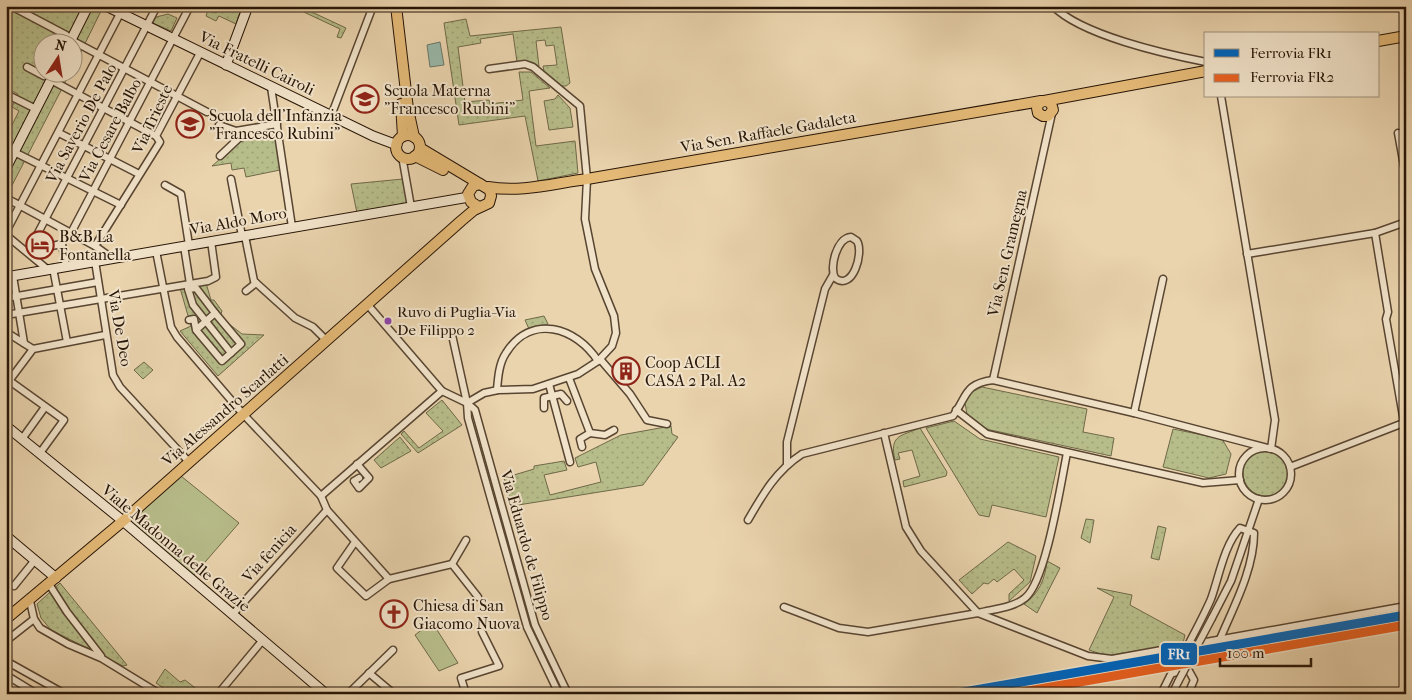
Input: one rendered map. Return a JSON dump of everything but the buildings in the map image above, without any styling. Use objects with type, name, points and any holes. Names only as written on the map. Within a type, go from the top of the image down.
[{"type":"main road","points":[[391,6],[403,136],[396,145],[402,156],[408,158],[417,152],[419,142],[414,136],[408,109],[396,6]]},
{"type":"main road","points":[[1380,41],[1406,36]]},
{"type":"main road","name":"Via Sen. Raffaele Gadaleta","points":[[475,191],[521,188],[587,179],[1021,104],[1045,108],[1068,96],[1204,71]]},
{"type":"main road","points":[[403,136],[414,136]]},
{"type":"main road","points":[[417,152],[475,191],[491,193],[490,200]]},
{"type":"main road","name":"Via Sen. Raffaele Gadaleta","points":[[479,207],[486,205],[490,200],[521,188]]},
{"type":"main road","points":[[475,191],[479,207]]},
{"type":"main road","name":"Via Alessandro Scarlatti","points":[[460,221],[475,191]]},
{"type":"main road","name":"Via Alessandro Scarlatti","points":[[6,619],[30,601],[123,521],[460,221],[479,207]]},
{"type":"street","points":[[11,6],[57,32]]},
{"type":"street","points":[[73,32],[88,6]]},
{"type":"street","name":"Via Fratelli Cairoli","points":[[106,6],[123,10],[147,26],[200,53],[396,145]]},
{"type":"street","name":"Via Saverio De Palo","points":[[29,251],[157,6]]},
{"type":"street","name":"Via Cesare Balbo","points":[[71,233],[190,6]]},
{"type":"street","points":[[203,6],[211,6]]},
{"type":"street","points":[[226,65],[248,6]]},
{"type":"street","points":[[331,116],[373,6]]},
{"type":"street","points":[[1053,6],[1063,17],[1117,39],[1204,61]]},
{"type":"street","points":[[67,342],[57,289],[50,269],[6,233],[123,10]]},
{"type":"street","points":[[82,46],[207,112]]},
{"type":"street","name":"Via Trieste","points":[[95,246],[160,142],[156,136],[200,53]]},
{"type":"street","points":[[467,403],[484,393],[497,390],[534,389],[569,378],[599,360],[612,346],[616,325],[589,248],[585,219],[587,179],[580,106],[533,67],[525,64],[489,69]]},
{"type":"street","points":[[27,67],[32,69]]},
{"type":"street","points":[[6,168],[10,150],[36,109],[47,82]]},
{"type":"street","points":[[59,82],[79,95],[156,136]]},
{"type":"street","points":[[271,87],[292,227]]},
{"type":"street","points":[[6,94],[36,109]]},
{"type":"street","points":[[1221,98],[1275,420],[1271,449]]},
{"type":"street","points":[[1045,108],[1048,132]]},
{"type":"street","name":"Via Sen. Gramegna","points":[[993,380],[1048,132],[1045,108]]},
{"type":"street","points":[[219,125],[236,131],[277,124]]},
{"type":"street","points":[[220,156],[239,138],[261,131],[262,126]]},
{"type":"street","points":[[59,133],[139,174]]},
{"type":"street","points":[[1398,133],[1406,177]]},
{"type":"street","points":[[10,150],[121,205]]},
{"type":"street","points":[[402,156],[411,207]]},
{"type":"street","points":[[231,179],[254,281],[295,318],[313,328],[326,340]]},
{"type":"street","points":[[166,185],[182,194],[190,284]]},
{"type":"street","name":"Via Aldo Moro","points":[[10,276],[411,207],[475,191]]},
{"type":"street","points":[[6,198],[95,246],[113,259]]},
{"type":"street","points":[[1247,254],[1375,233],[1406,222]]},
{"type":"street","points":[[1290,467],[1405,422],[1386,320],[1388,312],[1375,233]]},
{"type":"street","points":[[788,464],[787,442],[825,289],[833,275],[839,244],[848,237],[854,239],[860,247],[852,276],[844,282],[838,280],[833,275]]},
{"type":"street","points":[[6,315],[214,279],[216,271],[211,242]]},
{"type":"street","points":[[29,251],[62,244],[66,266]]},
{"type":"street","points":[[156,251],[171,327],[177,337],[243,414],[321,496],[327,510],[389,579]]},
{"type":"street","name":"Via De Deo","points":[[95,261],[105,334],[113,375],[120,387],[189,462]]},
{"type":"street","points":[[10,276],[16,296],[24,343]]},
{"type":"street","points":[[1134,413],[1163,279]]},
{"type":"street","points":[[6,298],[98,282]]},
{"type":"street","points":[[246,291],[256,283]]},
{"type":"street","points":[[189,320],[194,318],[196,330],[222,360],[231,353],[241,344],[196,288],[188,290],[192,305],[231,353]]},
{"type":"street","points":[[367,304],[442,391],[467,403]]},
{"type":"street","points":[[196,330],[215,313]]},
{"type":"street","points":[[497,390],[500,369],[506,352],[521,337],[534,331],[554,329],[573,334],[590,350],[630,394],[647,420],[667,424]]},
{"type":"street","points":[[6,332],[33,349]]},
{"type":"street","points":[[40,453],[64,420],[7,382],[33,349],[105,334]]},
{"type":"street","points":[[452,335],[467,403]]},
{"type":"street","points":[[569,378],[590,433]]},
{"type":"street","points":[[748,520],[766,489],[788,464],[802,454],[953,416],[965,393],[977,382],[993,380],[1134,413],[1271,449],[1283,456],[1290,467],[1290,481],[1284,492],[1272,499],[1259,499],[1249,494],[1240,480],[1240,467],[1247,456],[1258,450],[1271,449]]},
{"type":"street","points":[[549,384],[570,462]]},
{"type":"street","points":[[321,496],[442,391]]},
{"type":"street","points":[[544,408],[544,398],[561,394],[566,401]]},
{"type":"street","name":"Via Eduardo de Filippo","points":[[467,403],[466,410],[473,440],[527,627],[559,694]]},
{"type":"street","name":"Via Eduardo de Filippo","points":[[467,403],[475,410],[535,625],[568,694]]},
{"type":"street","points":[[22,439],[45,407]]},
{"type":"street","points":[[956,410],[987,434],[1203,483],[1240,480]]},
{"type":"street","name":"Viale Madonna delle Grazie","points":[[6,426],[123,521],[325,693]]},
{"type":"street","points":[[582,447],[580,439],[590,433],[605,435],[614,430]]},
{"type":"street","points":[[884,433],[906,527],[921,551],[978,612],[1031,635],[1088,656],[1104,659],[1406,606]]},
{"type":"street","points":[[784,607],[838,628],[868,632],[1017,603],[1034,589],[1042,568],[1067,453]]},
{"type":"street","points":[[358,464],[369,478],[359,488],[354,482],[359,478]]},
{"type":"street","points":[[1172,694],[1231,581],[1259,499]]},
{"type":"street","name":"Via fenicia","points":[[232,615],[327,510]]},
{"type":"street","points":[[1188,645],[1204,616],[1235,533],[1240,528],[1254,533],[1254,545],[1243,585],[1220,639]]},
{"type":"street","points":[[6,536],[35,560],[53,581],[67,612],[102,658]]},
{"type":"street","points":[[355,542],[337,568],[366,596],[389,579],[452,564],[466,540]]},
{"type":"street","points":[[14,586],[35,560]]},
{"type":"street","points":[[452,564],[478,597]]},
{"type":"street","points":[[30,601],[34,619],[40,628],[57,638],[102,658],[160,694]]},
{"type":"street","points":[[6,641],[34,619]]},
{"type":"street","points":[[466,694],[461,678],[499,666],[482,632]]},
{"type":"street","points":[[218,694],[262,640]]},
{"type":"street","points":[[348,694],[393,650]]},
{"type":"street","points":[[6,661],[65,694]]},
{"type":"street","points":[[1161,694],[1171,674],[1183,670],[1190,672],[1194,680],[1188,694]]},
{"type":"street","points":[[369,673],[394,694]]},
{"type":"street","points":[[6,675],[37,694]]},
{"type":"green space","points":[[6,6],[96,6],[102,9],[82,50],[82,32],[32,32],[32,82],[65,82],[6,197],[6,137],[19,111],[12,107],[18,94],[6,88]]},
{"type":"green space","points":[[220,6],[242,6],[236,24],[219,16],[216,21],[206,16],[208,10],[216,13]]},
{"type":"green space","points":[[291,6],[299,6],[346,28],[341,38],[337,37],[340,29]]},
{"type":"green space","points":[[168,14],[177,18],[171,31],[153,23],[156,17]]},
{"type":"green space","points":[[466,19],[470,36],[561,27],[570,83],[566,86],[562,86],[544,71],[543,66],[557,65],[554,45],[546,46],[545,40],[536,41],[539,66],[531,62],[517,62],[513,34],[480,39],[481,43],[458,47],[465,102],[489,100],[490,104],[523,100],[519,72],[531,72],[550,88],[529,91],[536,146],[575,141],[578,173],[538,181],[525,116],[459,125],[444,23]]},
{"type":"green space","points":[[558,95],[570,108],[573,127],[549,130],[544,101],[555,99]]},
{"type":"green space","points":[[274,129],[280,170],[246,177],[244,168],[232,170],[231,163],[212,166],[241,141]]},
{"type":"green space","points":[[403,179],[409,203],[357,213],[351,184]]},
{"type":"green space","points":[[206,283],[211,300],[214,300],[222,311],[220,317],[242,334],[264,335],[218,376],[180,331],[191,326],[180,288]]},
{"type":"green space","points":[[544,316],[548,324],[529,329],[525,320]]},
{"type":"green space","points":[[144,362],[153,370],[143,379],[134,370]]},
{"type":"green space","points":[[982,387],[1087,409],[1083,432],[1114,438],[1111,456],[986,429],[967,414],[965,403],[972,392]]},
{"type":"green space","points":[[442,400],[462,425],[418,453],[401,434],[404,431],[419,448],[443,431],[426,413]]},
{"type":"green space","points":[[954,421],[980,439],[1059,457],[1046,517],[992,505],[989,517],[979,515],[926,428]]},
{"type":"green space","points":[[671,426],[672,434],[678,437],[643,485],[512,506],[504,478],[534,469],[534,466],[564,461],[567,470],[544,475],[550,495],[601,482],[596,462],[578,467],[575,458],[621,435]]},
{"type":"green space","points":[[920,428],[947,472],[946,476],[904,487],[903,481],[920,476],[912,450],[898,453],[900,459],[895,460],[895,441],[902,435]]},
{"type":"green space","points":[[1173,429],[1222,439],[1231,454],[1226,474],[1209,478],[1163,467]]},
{"type":"green space","points":[[400,437],[411,451],[381,468],[374,460]]},
{"type":"green space","points":[[1266,450],[1279,454],[1285,460],[1289,473],[1285,486],[1279,492],[1266,496],[1253,492],[1247,486],[1243,473],[1247,460],[1253,454]]},
{"type":"green space","points":[[181,476],[239,523],[193,576],[129,522]]},
{"type":"green space","points":[[1086,519],[1094,520],[1090,543],[1081,538]]},
{"type":"green space","points":[[1158,526],[1166,528],[1159,560],[1151,558]]},
{"type":"green space","points":[[1008,542],[1036,556],[1030,582],[1009,601],[1009,594],[1024,580],[1014,569],[997,582],[994,579],[988,584],[984,583],[972,594],[959,580]]},
{"type":"green space","points":[[1047,561],[1060,568],[1037,613],[1024,604],[1034,596],[1040,586],[1045,574]]},
{"type":"green space","points":[[60,583],[127,665],[123,666],[51,630],[41,618],[37,604]]},
{"type":"green space","points":[[1097,588],[1132,595],[1130,605],[1185,635],[1183,643],[1107,656],[1089,650],[1114,597]]},
{"type":"green space","points":[[432,622],[458,663],[439,671],[415,635]]},
{"type":"green space","points":[[165,669],[180,682],[185,680],[203,694],[173,694],[156,683]]},
{"type":"shaded area","points":[[440,42],[444,65],[430,67],[427,45]]},
{"type":"rail line","name":"FR1","points":[[952,694],[1406,615]]},
{"type":"rail line","name":"FR2","points":[[1011,694],[1406,625]]},
{"type":"place","name":"Scuola Materna \"Francesco Rubini\"","points":[[365,99]]},
{"type":"place","name":"Scuola dell'Infanzia \"Francesco Rubini\"","points":[[190,124]]},
{"type":"place","name":"B&B La Fontanella","points":[[40,245]]},
{"type":"place","name":"Ruvo di Puglia-Via De Filippo 2","points":[[388,321]]},
{"type":"place","name":"Coop ACLI CASA 2 Pal. A2","points":[[626,371]]},
{"type":"place","name":"Chiesa di San Giacomo Nuova","points":[[394,614]]}]
